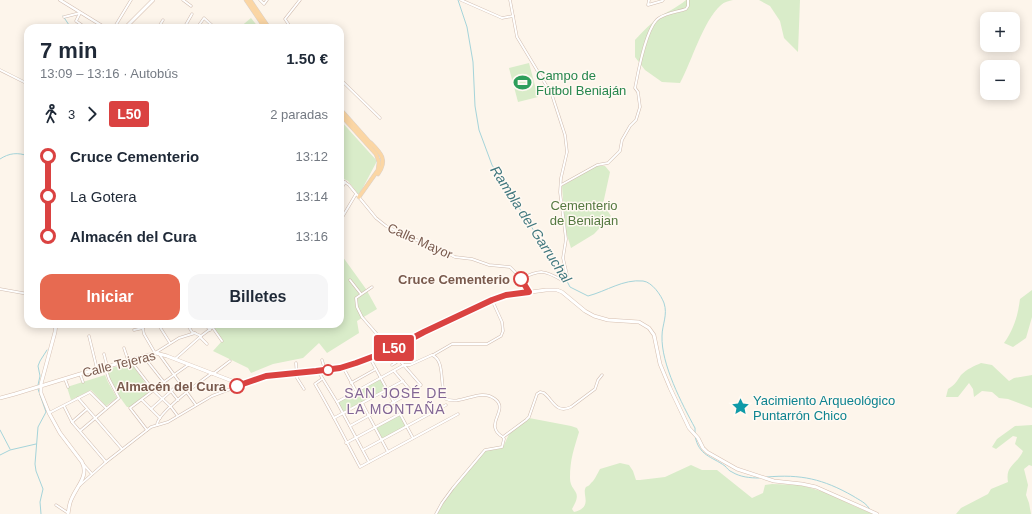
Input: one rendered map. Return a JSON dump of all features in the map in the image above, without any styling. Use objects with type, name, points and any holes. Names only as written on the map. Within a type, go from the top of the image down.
[{"type":"main road","points":[[129,24],[153,0]]},
{"type":"main road","points":[[246,0],[262,24]]},
{"type":"main road","points":[[250,0],[266,24]]},
{"type":"main road","points":[[344,113],[381,154],[383,165],[381,170],[359,197]]},
{"type":"main road","points":[[344,118],[375,152],[379,161],[378,170],[359,197]]},
{"type":"main road","points":[[371,143],[378,151],[376,153],[375,152]]},
{"type":"main road","points":[[242,384],[266,376],[297,374],[343,367],[390,350],[492,300],[506,295],[557,290],[562,292],[585,311],[594,316],[608,320],[634,321],[647,326],[654,335],[664,374],[689,428],[707,452],[733,467],[768,480],[816,487],[875,513]]},
{"type":"main road","points":[[56,328],[41,386],[41,394],[61,435],[86,470],[72,497],[68,513]]},
{"type":"main road","name":"Calle Tejeras","points":[[0,398],[65,378],[156,353],[242,384]]},
{"type":"street","points":[[60,0],[98,24]]},
{"type":"street","points":[[116,24],[131,0]]},
{"type":"street","points":[[183,0],[191,6]]},
{"type":"street","points":[[260,0],[264,4],[267,0]]},
{"type":"street","points":[[288,24],[285,19],[300,0]]},
{"type":"street","points":[[461,0],[502,18],[513,16]]},
{"type":"street","points":[[510,0],[517,37],[552,95],[565,135],[567,152],[560,185],[563,225],[566,239],[563,258],[568,279],[565,281],[542,271],[530,274],[521,279]]},
{"type":"street","points":[[560,185],[597,165],[608,163],[620,152],[622,140],[636,120],[640,107],[638,92],[635,88],[641,59],[653,24],[661,17],[686,9],[688,6],[688,0]]},
{"type":"street","points":[[649,2],[648,5],[663,1]]},
{"type":"street","points":[[64,17],[80,13]]},
{"type":"street","points":[[80,13],[76,21],[80,24]]},
{"type":"street","points":[[186,24],[192,14]]},
{"type":"street","points":[[200,24],[204,18],[209,24]]},
{"type":"street","points":[[160,24],[163,20]]},
{"type":"street","points":[[0,70],[24,82]]},
{"type":"street","points":[[344,83],[380,118]]},
{"type":"street","name":"Calle Mayor","points":[[345,182],[380,222],[395,231],[455,257],[472,260],[487,265],[508,266],[514,270],[529,292]]},
{"type":"street","points":[[344,216],[359,197]]},
{"type":"street","points":[[350,280],[361,294]]},
{"type":"street","points":[[350,426],[412,392],[421,384],[362,317],[356,298],[372,286]]},
{"type":"street","points":[[0,289],[24,293]]},
{"type":"street","points":[[337,402],[404,365],[410,366],[452,344],[486,344],[501,336],[503,331],[502,322],[492,300]]},
{"type":"street","points":[[134,330],[143,328],[145,336],[156,353],[196,405]]},
{"type":"street","points":[[161,328],[170,343]]},
{"type":"street","points":[[190,328],[192,332],[201,336],[207,344]]},
{"type":"street","points":[[175,359],[201,336],[213,328],[222,341]]},
{"type":"street","points":[[156,353],[179,338],[195,333]]},
{"type":"street","points":[[89,336],[97,369]]},
{"type":"street","points":[[378,355],[375,349],[384,342]]},
{"type":"street","points":[[124,348],[129,360],[154,391],[178,416]]},
{"type":"street","points":[[80,431],[119,398],[108,379],[104,354]]},
{"type":"street","points":[[432,355],[437,359],[440,365],[443,392],[446,399],[453,401],[489,395],[498,401],[498,416],[494,422],[494,428],[504,439],[502,446],[485,450],[442,502],[436,514]]},
{"type":"street","points":[[144,356],[178,400]]},
{"type":"street","points":[[161,358],[167,356]]},
{"type":"street","points":[[370,358],[413,438]]},
{"type":"street","points":[[322,360],[325,370]]},
{"type":"street","points":[[392,365],[400,360]]},
{"type":"street","points":[[157,425],[157,421],[187,392],[230,361]]},
{"type":"street","points":[[296,363],[298,379],[304,389]]},
{"type":"street","points":[[164,382],[189,364]]},
{"type":"street","points":[[343,367],[356,391]]},
{"type":"street","points":[[351,383],[376,369]]},
{"type":"street","points":[[318,371],[337,402],[369,462]]},
{"type":"street","points":[[394,371],[412,392]]},
{"type":"street","points":[[80,374],[83,382]]},
{"type":"street","points":[[502,437],[529,417],[537,394],[540,392],[544,393],[551,403],[560,409],[566,409],[595,389],[598,380],[602,375]]},
{"type":"street","points":[[65,378],[68,387]]},
{"type":"street","points":[[322,379],[314,384],[329,408],[346,443],[360,467],[458,414]]},
{"type":"street","points":[[334,418],[403,381]]},
{"type":"street","points":[[151,409],[180,383]]},
{"type":"street","points":[[78,487],[106,462],[147,430],[168,422],[196,405],[242,384]]},
{"type":"street","points":[[147,430],[130,408],[158,387]]},
{"type":"street","points":[[49,413],[90,392],[106,408]]},
{"type":"street","points":[[78,398],[122,449]]},
{"type":"street","points":[[142,400],[160,418]]},
{"type":"street","points":[[362,403],[388,452]]},
{"type":"street","points":[[363,450],[446,405]]},
{"type":"street","points":[[64,406],[72,422],[106,462]]},
{"type":"street","points":[[72,422],[87,409]]},
{"type":"street","points":[[346,443],[400,414]]},
{"type":"street","points":[[86,470],[92,474]]},
{"type":"street","points":[[83,477],[86,479]]},
{"type":"street","points":[[56,505],[68,513]]},
{"type":"green space","points":[[686,0],[733,0],[725,2],[721,5],[709,21],[680,83],[662,82],[645,70],[635,57],[635,40],[657,19]]},
{"type":"green space","points":[[759,0],[800,0],[798,52],[784,38],[780,21],[770,6]]},
{"type":"green space","points":[[251,18],[256,24],[244,24]]},
{"type":"green space","name":"Campo de Fútbol Beniaján","points":[[529,63],[538,97],[518,102],[509,68]]},
{"type":"green space","points":[[344,124],[377,161],[359,195],[348,181],[344,179]]},
{"type":"green space","name":"Cementerio de Beniajan","points":[[596,166],[605,166],[610,172],[603,204],[611,216],[594,234],[571,248],[565,229],[562,186]]},
{"type":"green space","points":[[344,259],[366,289],[377,309],[357,321],[359,333],[327,353],[319,343],[303,358],[273,364],[251,373],[248,368],[213,351],[222,341],[213,328],[344,328]]},
{"type":"green space","points":[[1032,290],[1032,317],[1026,338],[1013,347],[1004,343],[1015,322],[1020,299]]},
{"type":"green space","points":[[131,363],[151,391],[130,407],[127,407],[115,389],[107,369]]},
{"type":"green space","points":[[981,363],[992,365],[1009,381],[1014,378],[1032,375],[1032,408],[1008,399],[999,398],[992,392],[982,391],[974,397],[973,389],[969,383],[958,397],[946,397],[948,389],[961,375],[968,369]]},
{"type":"green space","points":[[105,375],[117,398],[106,406],[91,390],[71,400],[67,387]]},
{"type":"green space","points":[[380,378],[387,390],[343,413],[337,402]]},
{"type":"green space","points":[[400,414],[407,426],[382,440],[375,427]]},
{"type":"green space","points":[[529,418],[571,426],[577,428],[579,432],[570,471],[571,483],[577,494],[577,498],[572,509],[574,512],[584,507],[586,500],[586,487],[594,480],[600,469],[620,463],[629,465],[636,480],[665,477],[691,465],[702,470],[717,470],[752,498],[763,493],[765,485],[801,485],[830,494],[873,514],[437,514],[450,492],[483,452],[487,450],[499,449],[504,445],[509,434]]},
{"type":"green space","points":[[1032,425],[1032,466],[1029,465],[1024,469],[1028,485],[1026,495],[1031,514],[956,514],[961,508],[988,494],[991,489],[1008,482],[1008,472],[1021,456],[1023,451],[1015,444],[1017,437],[1013,436],[996,449],[992,447],[997,439],[1015,426]]},
{"type":"waterway","name":"Rambla del Garruchal","points":[[458,0],[467,27],[473,62],[475,106],[479,130],[492,165],[530,225],[559,266],[570,287],[588,296],[629,282],[643,281],[653,286],[663,300],[665,307],[662,332],[665,359],[673,384],[695,428],[695,433]]},
{"type":"waterway","points":[[63,16],[68,24]]},
{"type":"waterway","points":[[0,159],[7,155],[24,155]]},
{"type":"waterway","points":[[38,385],[40,376],[38,366],[47,350]]},
{"type":"waterway","points":[[38,389],[46,412],[38,427],[35,464],[43,489],[40,502],[41,514]]},
{"type":"waterway","points":[[0,430],[10,449]]},
{"type":"waterway","name":"Rambla del Garruchal","points":[[695,436],[699,448],[706,455],[725,466],[730,471],[742,476],[759,478]]},
{"type":"waterway","points":[[0,455],[10,450],[36,444]]},
{"type":"waterway","name":"Rambla del Garruchal","points":[[767,477],[801,477],[832,485],[853,496],[865,504],[870,510]]},
{"type":"bus line","name":"L50","points":[[237,386],[266,376],[340,368],[378,355],[492,300],[506,295],[529,292],[528,288],[521,279]]},
{"type":"place","name":"Campo de Fútbol Beniaján","points":[[523,82]]},
{"type":"place","name":"Cruce Cementerio","points":[[521,279]]},
{"type":"place","name":"Almacén del Cura","points":[[237,386]]},
{"type":"place","name":"Yacimiento Arqueológico Puntarrón Chico","points":[[740,407]]},
{"type":"district","name":"SAN JOSÉ DE LA MONTAÑA","points":[[396,402]]}]
